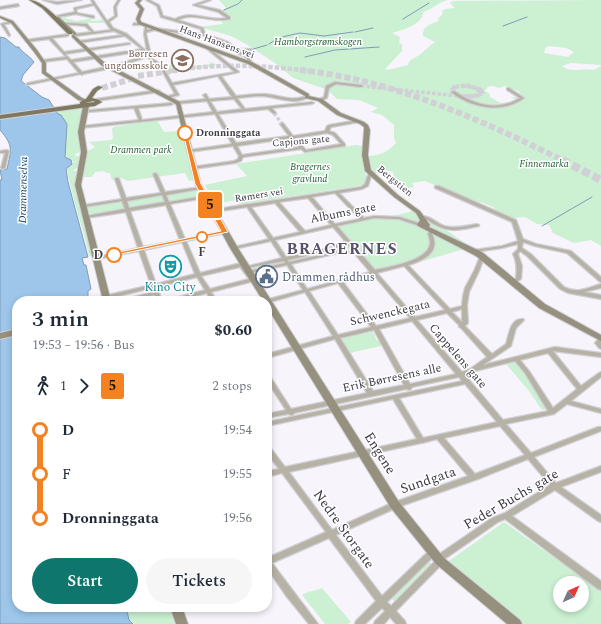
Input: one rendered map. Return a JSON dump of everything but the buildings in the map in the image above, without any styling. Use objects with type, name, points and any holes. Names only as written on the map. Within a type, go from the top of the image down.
[{"type":"main road","points":[[31,0],[57,18]]},
{"type":"main road","points":[[35,0],[48,7],[72,34]]},
{"type":"main road","points":[[0,116],[89,104],[95,93],[101,87]]},
{"type":"street","points":[[44,0],[57,3],[81,0]]},
{"type":"street","points":[[92,0],[114,30],[126,35],[161,66],[177,95],[168,97]]},
{"type":"street","points":[[107,22],[116,16],[115,7],[119,0]]},
{"type":"street","points":[[134,24],[140,24],[138,19],[142,9],[137,3],[140,0]]},
{"type":"street","points":[[147,0],[158,6],[162,16],[202,29],[204,35]]},
{"type":"street","points":[[176,20],[191,16],[217,20],[229,18],[219,11],[194,5],[210,0]]},
{"type":"street","points":[[76,13],[76,8],[95,4]]},
{"type":"street","points":[[0,8],[18,5]]},
{"type":"street","points":[[57,18],[76,13],[93,17]]},
{"type":"street","points":[[0,17],[12,22],[43,61],[44,72],[89,104],[136,108],[268,95],[295,100],[307,97],[320,100],[339,114],[359,121]]},
{"type":"street","points":[[57,18],[65,24],[72,34]]},
{"type":"street","points":[[57,18],[95,58],[109,68],[168,97],[176,104]]},
{"type":"street","points":[[9,35],[1,23],[12,22]]},
{"type":"street","points":[[65,24],[86,25],[94,33]]},
{"type":"street","name":"Hans Hansens vei","points":[[140,24],[147,29],[154,29],[250,62],[307,97]]},
{"type":"street","points":[[28,84],[109,68],[145,53],[149,51],[150,48],[146,38],[147,29]]},
{"type":"street","points":[[154,29],[204,35],[227,43],[235,50],[249,57],[250,62]]},
{"type":"street","points":[[26,41],[72,34],[114,30]]},
{"type":"street","points":[[79,42],[126,35]]},
{"type":"street","points":[[50,38],[66,58],[82,74]]},
{"type":"street","points":[[63,53],[129,44]]},
{"type":"street","points":[[171,84],[237,73],[208,48]]},
{"type":"street","points":[[235,50],[250,50]]},
{"type":"street","points":[[70,61],[145,53]]},
{"type":"street","points":[[43,61],[66,58]]},
{"type":"street","points":[[219,76],[244,110]]},
{"type":"street","points":[[320,100],[326,97],[327,87],[330,84],[338,82],[361,86]]},
{"type":"street","points":[[453,92],[477,104],[498,108],[522,98],[508,89]]},
{"type":"street","points":[[89,104],[157,92]]},
{"type":"street","points":[[204,95],[241,156]]},
{"type":"street","points":[[82,127],[312,103]]},
{"type":"street","points":[[89,104],[82,127],[81,139],[84,150],[78,181],[105,296]]},
{"type":"street","name":"Engene","points":[[176,104],[181,116],[193,168],[200,188],[234,248],[265,296]]},
{"type":"street","points":[[269,107],[274,113]]},
{"type":"street","points":[[136,108],[141,121]]},
{"type":"street","points":[[189,151],[327,132],[329,126],[359,121]]},
{"type":"street","name":"Bergstien","points":[[359,121],[366,126],[365,155],[367,169],[370,174],[418,212],[428,227]]},
{"type":"street","points":[[282,124],[302,148]]},
{"type":"street","name":"Capjons gate","points":[[193,168],[236,162],[240,160],[241,156],[302,148],[308,151],[344,145],[334,134],[327,132]]},
{"type":"street","points":[[0,152],[7,151],[3,167]]},
{"type":"street","points":[[155,174],[198,274],[211,296]]},
{"type":"street","name":"Rømers vei","points":[[214,211],[336,192],[367,185],[370,174]]},
{"type":"street","points":[[117,179],[158,296]]},
{"type":"street","points":[[437,187],[510,218],[516,224],[521,241],[520,249],[515,254],[519,261],[520,271],[518,279],[513,282]]},
{"type":"street","points":[[84,206],[200,188]]},
{"type":"street","points":[[336,192],[363,219]]},
{"type":"street","name":"Cappelens gate","points":[[308,196],[555,486],[601,519]]},
{"type":"street","points":[[86,216],[205,197]]},
{"type":"street","points":[[276,201],[303,232]]},
{"type":"street","points":[[248,205],[307,290],[371,394]]},
{"type":"street","name":"Albums gate","points":[[234,248],[363,219],[393,217],[428,227],[474,251]]},
{"type":"street","name":"Bergstien","points":[[428,227],[429,218],[444,226],[461,229],[477,225]]},
{"type":"street","points":[[272,300],[416,261],[427,254],[434,245],[428,227]]},
{"type":"street","points":[[97,258],[225,232]]},
{"type":"street","points":[[474,251],[502,247],[521,241],[569,252],[601,280]]},
{"type":"street","points":[[248,270],[330,249],[348,242]]},
{"type":"street","points":[[520,249],[529,255],[555,283],[565,290],[601,297]]},
{"type":"street","points":[[474,251],[484,257],[542,306],[601,339],[598,343],[601,347]]},
{"type":"street","points":[[287,261],[334,253],[356,252]]},
{"type":"street","points":[[461,326],[465,323],[465,297],[468,288],[478,271],[481,259],[484,257]]},
{"type":"street","points":[[405,264],[461,326],[493,356],[503,362]]},
{"type":"street","points":[[116,296],[153,285],[241,265],[252,280],[191,296]]},
{"type":"street","points":[[339,281],[375,328],[412,393]]},
{"type":"street","points":[[577,293],[601,286]]},
{"type":"street","name":"Schwenckegata","points":[[272,354],[296,347],[465,307]]},
{"type":"street","name":"Engene","points":[[272,308],[395,505],[437,557],[516,624]]},
{"type":"street","name":"Erik Børresens alle","points":[[272,423],[371,394],[460,375],[472,370],[509,345],[510,335],[514,326],[521,320]]},
{"type":"street","points":[[0,336],[12,333]]},
{"type":"street","points":[[472,370],[549,350],[562,349],[601,355]]},
{"type":"street","points":[[549,350],[581,390]]},
{"type":"street","points":[[516,359],[527,372],[552,412]]},
{"type":"street","points":[[272,473],[439,438],[552,412],[567,402],[601,374]]},
{"type":"street","name":"Erik Børresens alle","points":[[272,415],[290,410],[395,397],[466,382]]},
{"type":"street","points":[[272,383],[290,410],[292,418]]},
{"type":"street","points":[[395,397],[422,441]]},
{"type":"street","points":[[567,402],[601,411]]},
{"type":"street","name":"Sundgata","points":[[272,560],[395,505],[473,478],[600,429]]},
{"type":"street","points":[[439,438],[473,478]]},
{"type":"street","name":"Nedre Storgate","points":[[272,454],[332,533],[381,601],[402,624]]},
{"type":"street","name":"Peder Buchs gate","points":[[437,557],[495,520],[506,516],[555,486],[601,469]]},
{"type":"street","points":[[506,516],[601,586]]},
{"type":"street","points":[[359,624],[381,601],[437,557]]},
{"type":"street","points":[[378,624],[437,557]]},
{"type":"street","points":[[272,569],[314,624]]},
{"type":"street","points":[[178,612],[182,624]]},
{"type":"green space","name":"Finnemarka","points":[[219,0],[448,0],[441,2],[423,12],[422,17],[416,24],[392,33],[400,37],[399,43],[402,44],[402,51],[385,69],[388,70],[408,65],[412,59],[420,55],[435,42],[423,36],[424,30],[433,23],[439,21],[438,19],[443,13],[442,11],[445,9],[455,8],[450,3],[453,1],[601,0],[601,65],[571,63],[562,66],[570,70],[594,70],[601,66],[601,246],[591,240],[574,243],[553,233],[549,225],[537,224],[525,217],[513,218],[492,210],[495,208],[481,202],[476,203],[425,181],[412,183],[414,187],[408,188],[394,177],[393,172],[373,173],[369,156],[384,152],[396,143],[394,138],[394,125],[382,115],[371,112],[378,108],[359,100],[337,99],[328,90],[293,78],[275,63],[231,36],[199,27],[223,24],[221,21],[233,18],[221,11],[226,8]],"holes":[[[546,47],[566,48],[574,52],[568,57],[544,53]],[[493,86],[499,88],[505,86],[520,92],[519,93],[525,98],[511,97],[515,99],[515,102],[501,103],[490,97],[489,93],[484,91],[487,87]]]},
{"type":"green space","points":[[75,14],[65,18],[77,21],[93,18],[91,21],[103,20],[104,23],[67,23],[61,17]]},
{"type":"green space","points":[[208,61],[216,64],[215,66],[168,73],[164,66],[206,66],[211,63]]},
{"type":"green space","points":[[77,108],[83,109],[79,130],[82,151],[74,155],[81,157],[79,167],[73,170],[78,172],[75,181],[94,256],[89,256],[69,180],[67,169],[74,162],[67,157],[65,152],[67,124],[56,112]]},
{"type":"green space","name":"Drammen park","points":[[157,120],[164,132],[181,131],[183,134],[194,180],[189,181],[185,173],[128,181],[121,178],[112,180],[110,173],[106,173],[104,171],[95,172],[92,177],[83,177],[88,151],[95,147],[89,142],[111,140],[113,138],[112,129],[114,127]]},
{"type":"green space","name":"Bragernes gravlund","points":[[356,145],[363,146],[363,169],[367,183],[364,185],[240,204],[237,200],[215,204],[205,185],[247,176],[236,164]]},
{"type":"green space","points":[[195,189],[199,190],[201,197],[92,214],[89,213],[87,207]]},
{"type":"green space","points":[[416,210],[422,217],[439,225],[471,247],[423,261],[416,261],[373,272],[355,250],[333,253],[250,272],[247,267],[330,249],[348,243],[333,225],[363,219],[382,219]]},
{"type":"green space","points":[[373,332],[377,341],[381,340],[385,345],[350,353],[341,338]]},
{"type":"green space","points":[[513,362],[518,363],[521,367],[546,409],[542,410],[529,391],[506,364]]},
{"type":"green space","points":[[504,522],[580,576],[553,576],[553,612],[589,612],[589,582],[601,591],[601,624],[524,624],[449,561]]},
{"type":"green space","points":[[428,561],[432,564],[395,602],[391,598]]},
{"type":"green space","points":[[322,588],[351,622],[348,624],[325,624],[302,595]]},
{"type":"green space","points":[[127,612],[174,612],[178,624],[135,624],[129,620]]},
{"type":"water","name":"Drammenselva","points":[[0,37],[5,38],[16,47],[19,47],[34,62],[23,75],[21,81],[42,97],[49,100],[67,124],[65,157],[71,160],[72,164],[66,169],[68,182],[88,257],[82,258],[84,265],[86,265],[91,289],[88,291],[88,296],[12,296],[12,612],[127,612],[129,620],[133,624],[0,624],[0,180],[2,180],[0,170],[7,169],[10,157],[10,148],[8,140],[0,130]]},
{"type":"waterway","points":[[224,10],[238,4],[242,0]]},
{"type":"waterway","points":[[403,19],[429,3]]},
{"type":"waterway","points":[[503,26],[527,17]]},
{"type":"waterway","points":[[355,32],[373,28]]},
{"type":"waterway","points":[[282,37],[300,33],[324,36],[353,32]]},
{"type":"waterway","points":[[269,44],[280,37]]},
{"type":"waterway","points":[[250,50],[267,45]]},
{"type":"waterway","points":[[305,57],[335,50],[379,47]]},
{"type":"waterway","points":[[542,226],[592,197]]},
{"type":"tunnel","points":[[174,70],[188,68],[240,66],[274,67],[309,71]]},
{"type":"tunnel","points":[[138,76],[174,70]]},
{"type":"tunnel","points":[[300,70],[335,75],[403,92],[469,117],[563,161]]},
{"type":"tunnel","points":[[102,88],[131,79]]},
{"type":"tunnel","points":[[456,86],[468,85],[476,88]]},
{"type":"tunnel","points":[[361,86],[459,96]]},
{"type":"tunnel","points":[[452,90],[452,88],[456,86]]},
{"type":"tunnel","points":[[456,86],[462,86]]},
{"type":"tunnel","points":[[452,91],[455,87],[462,86]]},
{"type":"tunnel","points":[[456,87],[463,86]]},
{"type":"tunnel","points":[[456,87],[465,86]]},
{"type":"tunnel","points":[[465,86],[472,87]]},
{"type":"tunnel","points":[[467,86],[475,88]]},
{"type":"tunnel","points":[[467,86],[472,87]]},
{"type":"tunnel","points":[[452,91],[456,87]]},
{"type":"tunnel","points":[[455,93],[453,91],[456,87]]},
{"type":"tunnel","points":[[473,96],[481,93],[475,88]]},
{"type":"tunnel","points":[[478,88],[482,93],[480,94]]},
{"type":"tunnel","points":[[479,89],[483,93],[482,90]]},
{"type":"tunnel","points":[[455,93],[460,96]]},
{"type":"tunnel","points":[[455,93],[459,96]]},
{"type":"tunnel","points":[[456,93],[463,96]]},
{"type":"tunnel","points":[[476,96],[480,94]]},
{"type":"tunnel","points":[[462,96],[470,97]]},
{"type":"tunnel","points":[[462,96],[471,97]]},
{"type":"tunnel","points":[[466,96],[473,96]]},
{"type":"tunnel","points":[[466,96],[470,97]]},
{"type":"tunnel","points":[[274,113],[282,124]]},
{"type":"tunnel","points":[[563,161],[601,180]]},
{"type":"bus line","name":"5","points":[[114,255],[225,232],[198,184],[185,133]]},
{"type":"place","name":"Børresen ungdomsskole","points":[[183,60]]},
{"type":"place","name":"Dronninggata","points":[[185,133]]},
{"type":"place","name":"F","points":[[202,237]]},
{"type":"place","name":"D","points":[[114,255]]},
{"type":"place","name":"Kino City","points":[[170,266]]},
{"type":"place","name":"Drammen rådhus","points":[[266,277]]},
{"type":"district","name":"BRAGERNES","points":[[342,249]]},
{"type":"park label","name":"Hamborgstrømskogen","points":[[318,42]]}]
